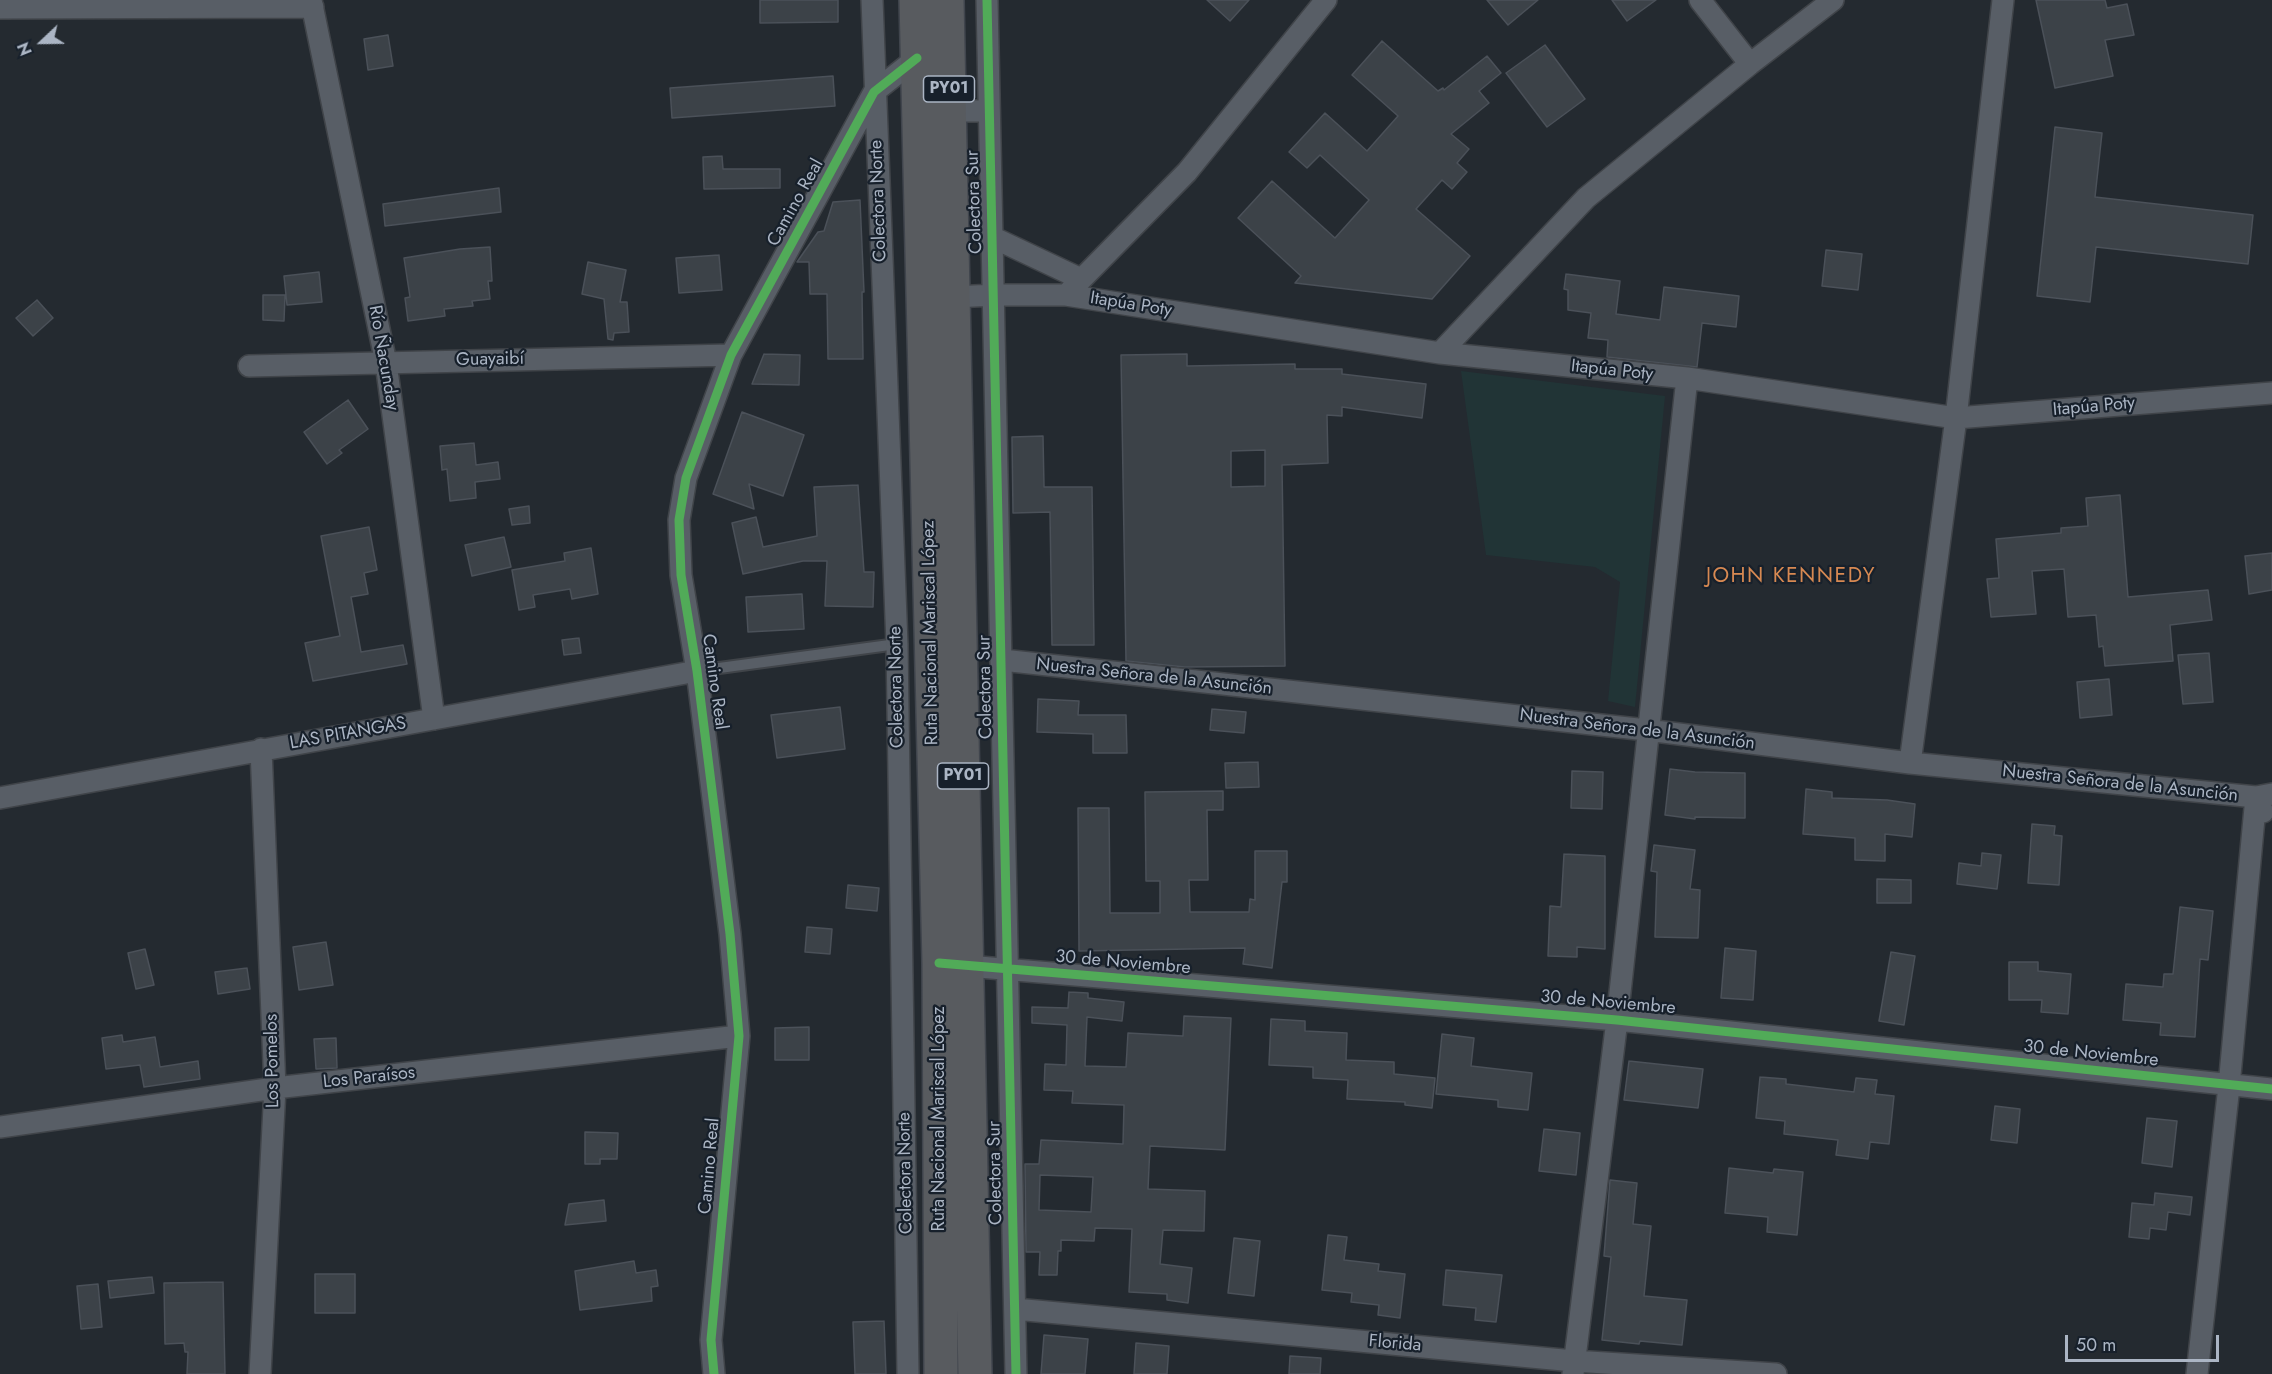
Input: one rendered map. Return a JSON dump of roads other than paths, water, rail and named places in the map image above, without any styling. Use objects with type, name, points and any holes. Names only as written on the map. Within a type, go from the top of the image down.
[{"type":"highway","name":"Ruta Nacional Mariscal López","points":[[916,0],[953,964],[975,1374]]},
{"type":"highway","name":"Ruta Nacional Mariscal López","points":[[941,1374],[953,964],[954,297],[947,0]]},
{"type":"street","name":"Colectora Norte","points":[[872,0],[897,644],[908,1374]]},
{"type":"street","name":"Colectora Sur","points":[[987,0],[1016,1374]]},
{"type":"street","points":[[1066,295],[1187,172],[1326,0]]},
{"type":"street","points":[[1700,0],[1750,64]]},
{"type":"street","points":[[1440,353],[1586,198],[1750,64],[1833,0]]},
{"type":"street","points":[[1910,764],[1956,418],[2003,0]]},
{"type":"street","points":[[0,8],[312,4]]},
{"type":"street","name":"Río Ñacunday","points":[[312,4],[386,363],[434,719]]},
{"type":"street","name":"Camino Real","points":[[711,1374],[711,1340],[739,1036],[730,934],[697,671],[681,575],[679,519],[686,478],[731,355],[874,92],[917,58]]},
{"type":"street","points":[[950,111],[988,111]]},
{"type":"street","points":[[992,237],[1081,279]]},
{"type":"street","name":"Itapúa Poty","points":[[954,297],[1066,295],[1440,353],[1688,378],[1956,418],[2272,393]]},
{"type":"street","name":"Guayaibí","points":[[249,366],[731,355]]},
{"type":"street","points":[[1574,1367],[1617,1020],[1647,730],[1688,378]]},
{"type":"street","name":"Nuestra Señora de la Asunción","points":[[1002,660],[1647,730],[1910,764],[2264,801]]},
{"type":"street","name":"LAS PITANGAS","points":[[0,798],[697,671]]},
{"type":"street","name":"Los Pomelos","points":[[260,1374],[276,1088],[261,749]]},
{"type":"street","points":[[2197,1374],[2264,801]]},
{"type":"street","name":"30 de Noviembre","points":[[953,964],[1617,1020],[2272,1089]]},
{"type":"street","name":"Los Paraísos","points":[[0,1127],[276,1088],[739,1036]]},
{"type":"street","name":"Florida","points":[[1015,1309],[1574,1367],[1776,1374]]},
{"type":"lane","points":[[697,671],[897,644]]},
{"type":"district","name":"JOHN KENNEDY","points":[[1791,577]]}]
